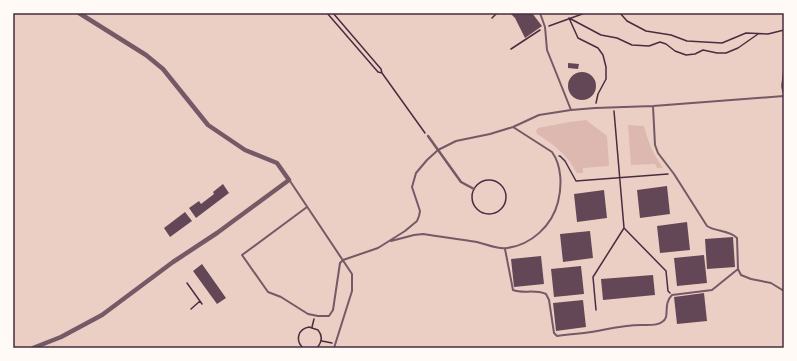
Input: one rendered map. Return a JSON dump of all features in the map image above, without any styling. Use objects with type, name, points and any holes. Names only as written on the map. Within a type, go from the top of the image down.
[{"type":"street","points":[[33,348],[61,337],[102,314],[290,180],[277,163],[245,150],[208,125],[163,69],[146,55],[79,13]]},
{"type":"street","points":[[428,136],[461,182],[474,189]]},
{"type":"lane","points":[[540,13],[545,27],[547,50],[570,110]]},
{"type":"lane","points":[[308,207],[242,255],[268,292],[281,297],[302,311],[314,315],[329,316],[332,314],[340,263],[343,260],[378,248],[417,221],[420,211],[412,186],[416,173],[438,150],[456,141],[490,134],[513,127],[539,115],[570,110],[653,106],[784,96]]},
{"type":"lane","points":[[653,106],[656,149],[658,153],[674,174],[707,226],[712,230],[734,235],[737,238],[738,269],[741,275],[751,279],[771,283],[784,291]]},
{"type":"lane","points":[[388,242],[423,234],[478,242],[505,249],[524,244],[532,240],[552,218],[560,195],[559,167],[552,152],[513,127]]},
{"type":"lane","points":[[290,180],[352,274],[352,291],[334,348]]},
{"type":"lane","points":[[505,249],[513,290],[517,292],[541,292],[546,294],[549,300],[554,333],[557,336],[591,332],[611,327],[659,324],[664,322],[666,318],[666,306],[668,299],[672,295],[712,290],[738,269]]},
{"type":"path","points":[[326,13],[378,72],[382,73]]},
{"type":"path","points":[[333,13],[381,69],[382,73],[428,136]]},
{"type":"path","points":[[492,18],[497,13]]},
{"type":"path","points":[[511,49],[545,27],[585,13]]},
{"type":"path","points":[[620,13],[627,22],[646,31],[671,35],[687,41],[722,43],[746,34],[768,34],[784,30]]},
{"type":"path","points":[[569,18],[601,35],[617,38],[632,45],[649,46],[660,42],[666,44],[675,51],[686,55],[695,54],[703,50],[716,53],[726,52],[738,48],[758,34]]},
{"type":"path","points":[[569,18],[578,38],[598,48],[603,55],[606,67],[606,79],[598,94],[595,108]]},
{"type":"path","points":[[784,69],[782,86],[784,96]]},
{"type":"path","points":[[596,310],[593,277],[624,228],[614,108]]},
{"type":"path","points":[[555,158],[560,156],[565,161],[576,181],[674,174]]},
{"type":"path","points":[[483,180],[495,180],[504,188],[507,196],[505,205],[495,213],[483,213],[476,208],[472,201],[472,193],[474,189],[479,182],[483,180]]},
{"type":"path","points":[[624,228],[666,271],[668,291],[672,295]]},
{"type":"path","points":[[187,283],[202,304]]},
{"type":"path","points":[[190,309],[200,301]]},
{"type":"path","points":[[312,327],[314,315]]},
{"type":"path","points":[[302,348],[298,341],[298,334],[302,329],[312,327],[320,333],[321,341],[317,348]]},
{"type":"path","points":[[321,341],[335,344]]},
{"type":"shaded area","points":[[13,13],[784,13],[784,348],[13,348]]},
{"type":"shaded area","points":[[586,120],[607,136],[609,166],[583,168],[583,173],[577,173],[565,155],[550,142],[537,134],[536,131],[538,128]]},
{"type":"shaded area","points":[[628,125],[644,126],[651,148],[663,168],[657,168],[655,164],[631,165]]},
{"type":"building","points":[[510,13],[532,13],[542,26],[525,38],[515,18]]},
{"type":"building","points":[[568,63],[579,64],[578,69],[568,68]]},
{"type":"building","points":[[582,72],[592,76],[596,86],[592,96],[582,100],[572,96],[568,86],[572,76]]},
{"type":"building","points":[[223,184],[229,193],[196,218],[189,208],[199,201],[201,204],[214,194],[213,192]]},
{"type":"building","points":[[667,186],[670,214],[640,218],[637,190]]},
{"type":"building","points":[[604,190],[607,218],[577,222],[574,194]]},
{"type":"building","points":[[185,212],[192,221],[170,237],[164,228]]},
{"type":"building","points":[[687,222],[690,250],[660,253],[657,226]]},
{"type":"building","points":[[590,231],[593,258],[563,262],[560,234]]},
{"type":"building","points":[[733,237],[735,267],[707,269],[705,239]]},
{"type":"building","points":[[704,255],[707,283],[677,286],[674,258]]},
{"type":"building","points":[[541,256],[544,284],[514,287],[511,259]]},
{"type":"building","points":[[202,264],[226,298],[217,304],[193,271]]},
{"type":"building","points":[[581,266],[584,294],[554,297],[551,269]]},
{"type":"building","points":[[653,275],[655,295],[603,300],[601,279]]},
{"type":"building","points":[[704,293],[707,321],[677,324],[674,297]]},
{"type":"building","points":[[583,300],[586,327],[556,331],[553,303]]}]
